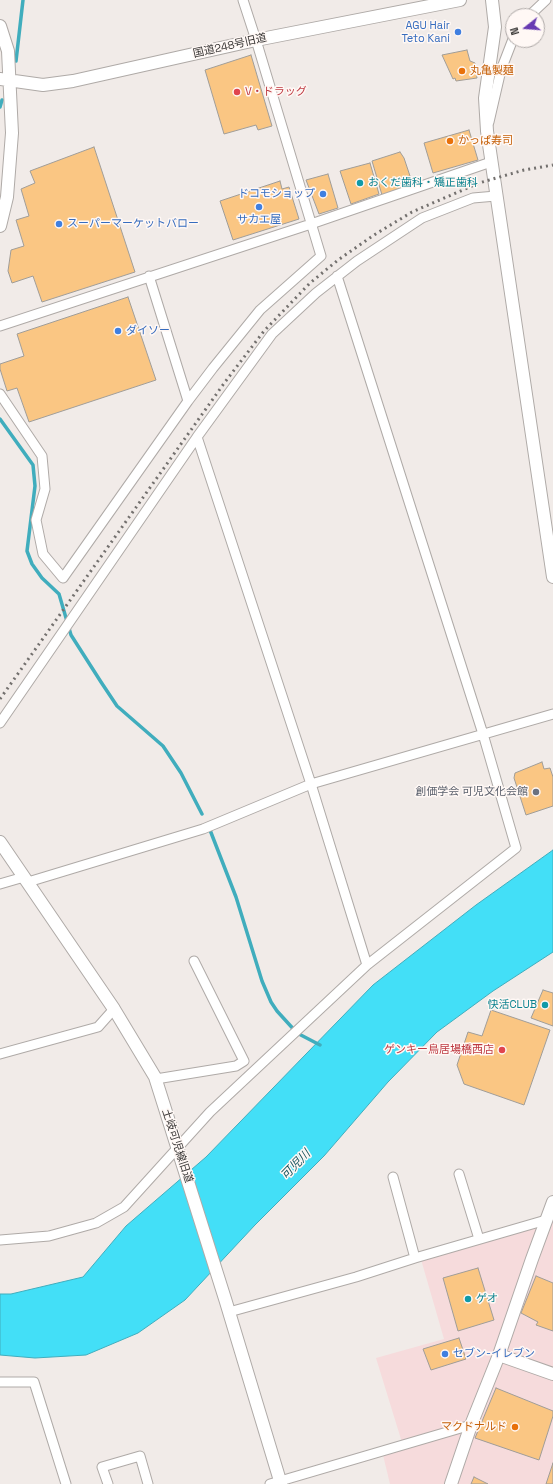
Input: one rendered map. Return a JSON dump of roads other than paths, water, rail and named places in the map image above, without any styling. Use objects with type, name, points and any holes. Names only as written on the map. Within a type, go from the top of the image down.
[{"type":"street","points":[[0,394],[42,456],[45,489],[36,520],[43,554],[63,578],[212,368],[260,310],[321,256],[243,0]]},
{"type":"street","name":"国道248号旧道","points":[[4,79],[43,85],[110,74],[256,40],[460,0]]},
{"type":"street","points":[[492,0],[495,26],[485,98],[487,131],[553,576]]},
{"type":"street","points":[[538,8],[546,0]]},
{"type":"street","points":[[0,26],[8,51],[4,79],[12,133],[7,197],[0,226]]},
{"type":"street","points":[[487,131],[501,70],[510,48]]},
{"type":"street","points":[[0,326],[311,224],[491,162]]},
{"type":"street","points":[[0,723],[197,438],[272,334],[316,292],[357,261],[422,218],[472,198],[496,196]]},
{"type":"street","points":[[149,276],[188,401]]},
{"type":"street","points":[[0,1240],[49,1236],[96,1223],[124,1207],[210,1112],[367,965],[516,848],[483,734],[337,276]]},
{"type":"street","points":[[197,438],[311,784],[367,965]]},
{"type":"street","points":[[0,884],[26,880],[203,829],[311,784],[553,714]]},
{"type":"street","name":"土岐可児線旧道","points":[[0,842],[114,1009],[156,1079],[227,1307],[277,1483]]},
{"type":"street","points":[[156,1079],[236,1066],[244,1061],[194,961]]},
{"type":"street","points":[[0,1054],[98,1027],[114,1009]]},
{"type":"street","points":[[459,1174],[479,1239]]},
{"type":"street","points":[[393,1177],[415,1258]]},
{"type":"street","points":[[451,1484],[499,1355],[553,1202]]},
{"type":"street","points":[[227,1307],[356,1277],[415,1258],[546,1220]]},
{"type":"street","points":[[499,1355],[553,1374]]},
{"type":"street","points":[[0,1382],[34,1382],[66,1484]]},
{"type":"street","points":[[277,1483],[472,1426]]},
{"type":"street","points":[[108,1484],[102,1467],[140,1456],[148,1484]]},
{"type":"water","name":"可児川","points":[[553,850],[553,952],[493,991],[437,1032],[388,1082],[324,1156],[255,1225],[185,1300],[138,1333],[86,1355],[35,1358],[0,1355],[0,1294],[11,1294],[83,1277],[126,1226],[206,1157],[373,985],[476,905]]},
{"type":"waterway","points":[[16,61],[23,0]]},
{"type":"waterway","points":[[0,107],[2,100]]},
{"type":"waterway","points":[[0,419],[33,465],[35,486],[27,551],[32,564],[42,578],[59,594],[71,635],[117,706],[163,746],[181,773],[202,814]]},
{"type":"waterway","points":[[210,830],[236,897],[262,981],[271,1002],[297,1033],[320,1045]]},
{"type":"railway","points":[[0,699],[225,382],[264,331],[310,283],[338,260],[374,235],[412,212],[479,183],[524,170],[553,165]]},
{"type":"place","name":"AGU Hair Teto Kani","points":[[458,32]]},
{"type":"place","name":"丸亀製麺","points":[[462,71]]},
{"type":"place","name":"V・ドラッグ","points":[[237,92]]},
{"type":"place","name":"かっぱ寿司","points":[[450,141]]},
{"type":"place","name":"おくだ歯科・矯正歯科","points":[[360,183]]},
{"type":"place","name":"ドコモショップ","points":[[323,194]]},
{"type":"place","name":"サカエ屋","points":[[259,207]]},
{"type":"place","name":"スーパーマーケットバロー","points":[[59,224]]},
{"type":"place","name":"ダイソー","points":[[118,331]]},
{"type":"place","name":"創価学会 可児文化会館","points":[[536,792]]},
{"type":"place","name":"快活CLUB","points":[[545,1005]]},
{"type":"place","name":"ゲンキー鳥居場橋西店","points":[[502,1050]]},
{"type":"place","name":"ゲオ","points":[[468,1299]]},
{"type":"place","name":"セブン-イレブン","points":[[445,1354]]},
{"type":"place","name":"マクドナルド","points":[[515,1427]]}]
